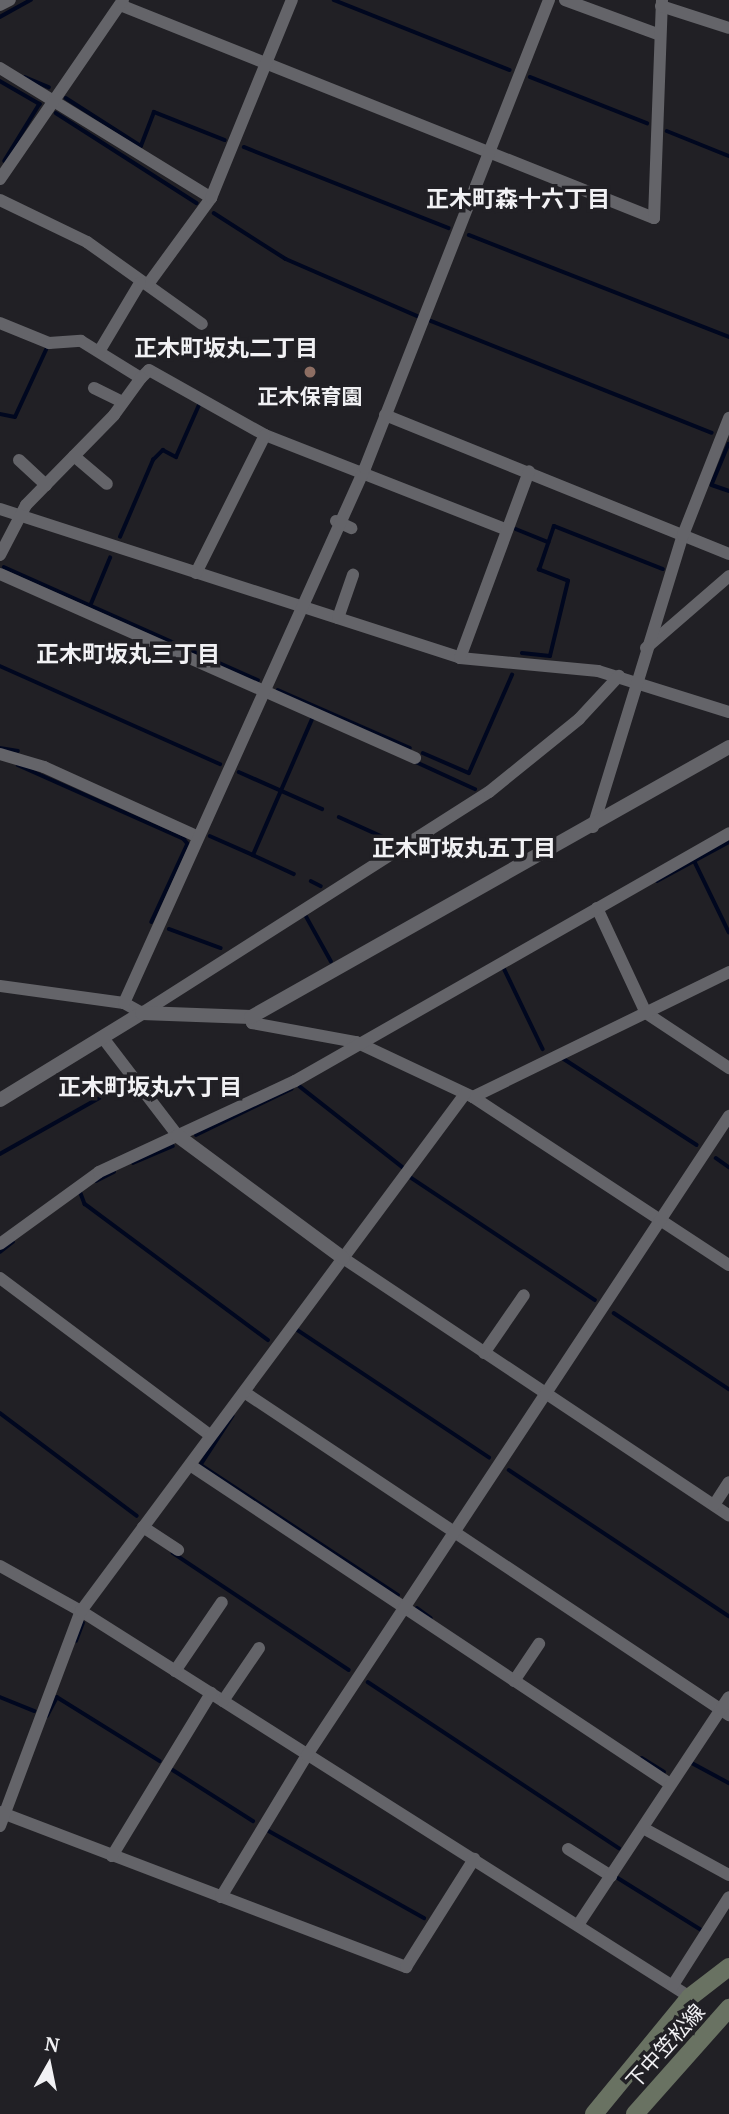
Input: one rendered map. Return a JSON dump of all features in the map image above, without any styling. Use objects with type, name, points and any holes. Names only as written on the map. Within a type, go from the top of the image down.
[{"type":"main road","points":[[594,2114],[690,1997],[729,1967]]},
{"type":"main road","name":"下中笠松線","points":[[635,2114],[729,2008]]},
{"type":"street","points":[[0,5],[10,0]]},
{"type":"street","points":[[100,350],[144,283],[211,198],[292,0]]},
{"type":"street","points":[[124,1003],[265,691],[336,522],[360,476],[549,0]]},
{"type":"street","points":[[565,0],[660,35]]},
{"type":"street","points":[[0,179],[53,97],[122,3],[267,65],[654,218],[662,3],[729,28]]},
{"type":"street","points":[[0,68],[53,97],[211,198]]},
{"type":"street","points":[[0,200],[87,242],[202,324]]},
{"type":"street","points":[[0,323],[49,344],[81,341],[100,350],[141,378]]},
{"type":"street","points":[[0,555],[19,517],[149,370],[265,435],[360,476],[507,530]]},
{"type":"street","points":[[94,388],[123,402]]},
{"type":"street","points":[[385,415],[729,554]]},
{"type":"street","points":[[593,827],[683,535],[729,418]]},
{"type":"street","points":[[196,573],[265,435]]},
{"type":"street","points":[[74,456],[107,484]]},
{"type":"street","points":[[19,460],[46,485]]},
{"type":"street","points":[[460,658],[529,471]]},
{"type":"street","points":[[0,509],[460,658],[619,676],[729,712]]},
{"type":"street","points":[[336,522],[351,528]]},
{"type":"street","points":[[0,574],[415,758]]},
{"type":"street","points":[[338,618],[354,575]]},
{"type":"street","points":[[646,648],[729,576]]},
{"type":"street","points":[[0,1100],[103,1038],[489,792],[579,719],[619,676]]},
{"type":"street","points":[[0,986],[124,1003],[142,1013],[251,1017],[593,827],[729,747]]},
{"type":"street","points":[[0,754],[44,766],[198,837]]},
{"type":"street","points":[[0,1244],[99,1172],[295,1081],[356,1042],[729,834]]},
{"type":"street","points":[[597,908],[646,1013],[729,1068]]},
{"type":"street","points":[[0,1826],[81,1611],[343,1258],[469,1095],[729,972]]},
{"type":"street","points":[[251,1017],[253,1023],[356,1042],[469,1095],[729,1265]]},
{"type":"street","points":[[103,1038],[178,1136],[343,1258],[729,1515]]},
{"type":"street","points":[[221,1897],[307,1755],[663,1220],[729,1116]]},
{"type":"street","points":[[0,1278],[210,1435]]},
{"type":"street","points":[[484,1353],[524,1295]]},
{"type":"street","points":[[244,1392],[452,1534],[725,1712]]},
{"type":"street","points":[[190,1465],[670,1784]]},
{"type":"street","points":[[714,1505],[729,1482]]},
{"type":"street","points":[[143,1527],[178,1549]]},
{"type":"street","points":[[0,1566],[81,1611],[690,1997]]},
{"type":"street","points":[[175,1671],[222,1602]]},
{"type":"street","points":[[514,1681],[538,1644]]},
{"type":"street","points":[[223,1701],[259,1648]]},
{"type":"street","points":[[112,1856],[211,1693]]},
{"type":"street","points":[[578,1925],[670,1784],[725,1712],[729,1697]]},
{"type":"street","points":[[3,1813],[406,1967],[474,1859]]},
{"type":"street","points":[[643,1828],[729,1875]]},
{"type":"street","points":[[568,1849],[611,1876]]},
{"type":"street","points":[[673,1985],[729,1897]]},
{"type":"waterway","points":[[0,17],[31,0]]},
{"type":"waterway","points":[[334,0],[510,70]]},
{"type":"waterway","points":[[25,77],[49,87]]},
{"type":"waterway","points":[[530,77],[647,123]]},
{"type":"waterway","points":[[0,81],[40,104],[5,161]]},
{"type":"waterway","points":[[66,98],[141,146],[154,112],[225,140]]},
{"type":"waterway","points":[[56,113],[197,203]]},
{"type":"waterway","points":[[667,131],[729,156]]},
{"type":"waterway","points":[[244,147],[449,228]]},
{"type":"waterway","points":[[214,213],[286,259],[417,316]]},
{"type":"waterway","points":[[469,235],[729,337]]},
{"type":"waterway","points":[[431,321],[712,433]]},
{"type":"waterway","points":[[0,414],[15,417],[46,350]]},
{"type":"waterway","points":[[120,537],[153,460],[163,450],[176,457],[199,405]]},
{"type":"waterway","points":[[729,444],[712,485],[729,491]]},
{"type":"waterway","points":[[522,653],[550,656],[568,581],[539,570],[554,526],[663,569]]},
{"type":"waterway","points":[[516,529],[549,542]]},
{"type":"waterway","points":[[91,604],[110,558]]},
{"type":"waterway","points":[[4,567],[258,680]]},
{"type":"waterway","points":[[0,666],[220,764]]},
{"type":"waterway","points":[[423,753],[469,773],[512,675]]},
{"type":"waterway","points":[[278,690],[410,748]]},
{"type":"waterway","points":[[210,836],[253,855],[313,717]]},
{"type":"waterway","points":[[0,748],[18,751]]},
{"type":"waterway","points":[[416,762],[475,789]]},
{"type":"waterway","points":[[18,765],[184,839],[188,844],[152,922]]},
{"type":"waterway","points":[[239,772],[322,809]]},
{"type":"waterway","points":[[339,817],[392,841]]},
{"type":"waterway","points":[[657,881],[729,842]]},
{"type":"waterway","points":[[253,855],[294,874]]},
{"type":"waterway","points":[[695,862],[729,932]]},
{"type":"waterway","points":[[311,881],[321,886]]},
{"type":"waterway","points":[[305,914],[331,961]]},
{"type":"waterway","points":[[169,929],[221,948]]},
{"type":"waterway","points":[[503,966],[543,1049]]},
{"type":"waterway","points":[[564,1059],[697,1145]]},
{"type":"waterway","points":[[0,1154],[124,1084]]},
{"type":"waterway","points":[[298,1085],[404,1168]]},
{"type":"waterway","points":[[196,1135],[291,1089]]},
{"type":"waterway","points":[[133,1163],[173,1146]]},
{"type":"waterway","points":[[716,1158],[729,1167]]},
{"type":"waterway","points":[[96,1181],[114,1172]]},
{"type":"waterway","points":[[410,1177],[595,1300]]},
{"type":"waterway","points":[[80,1191],[85,1204],[268,1340]]},
{"type":"waterway","points":[[0,1252],[13,1242]]},
{"type":"waterway","points":[[614,1313],[729,1389]]},
{"type":"waterway","points":[[296,1329],[489,1457]]},
{"type":"waterway","points":[[0,1413],[137,1516]]},
{"type":"waterway","points":[[233,1416],[201,1465],[398,1595]]},
{"type":"waterway","points":[[509,1470],[729,1616]]},
{"type":"waterway","points":[[173,1553],[349,1670]]},
{"type":"waterway","points":[[417,1608],[431,1618]]},
{"type":"waterway","points":[[76,1641],[83,1623]]},
{"type":"waterway","points":[[368,1682],[619,1848]]},
{"type":"waterway","points":[[0,1697],[34,1711]]},
{"type":"waterway","points":[[47,1716],[57,1697],[160,1761]]},
{"type":"waterway","points":[[642,1758],[664,1772]]},
{"type":"waterway","points":[[692,1763],[729,1783]]},
{"type":"waterway","points":[[173,1770],[253,1821]]},
{"type":"waterway","points":[[269,1831],[424,1918]]},
{"type":"waterway","points":[[618,1878],[700,1929]]},
{"type":"place","name":"正木保育園","points":[[310,372]]},
{"type":"district","name":"正木町森十六丁目","points":[[518,199]]},
{"type":"district","name":"正木町坂丸二丁目","points":[[226,348]]},
{"type":"district","name":"正木町坂丸三丁目","points":[[128,654]]},
{"type":"district","name":"正木町坂丸五丁目","points":[[464,848]]},
{"type":"district","name":"正木町坂丸六丁目","points":[[150,1087]]}]
